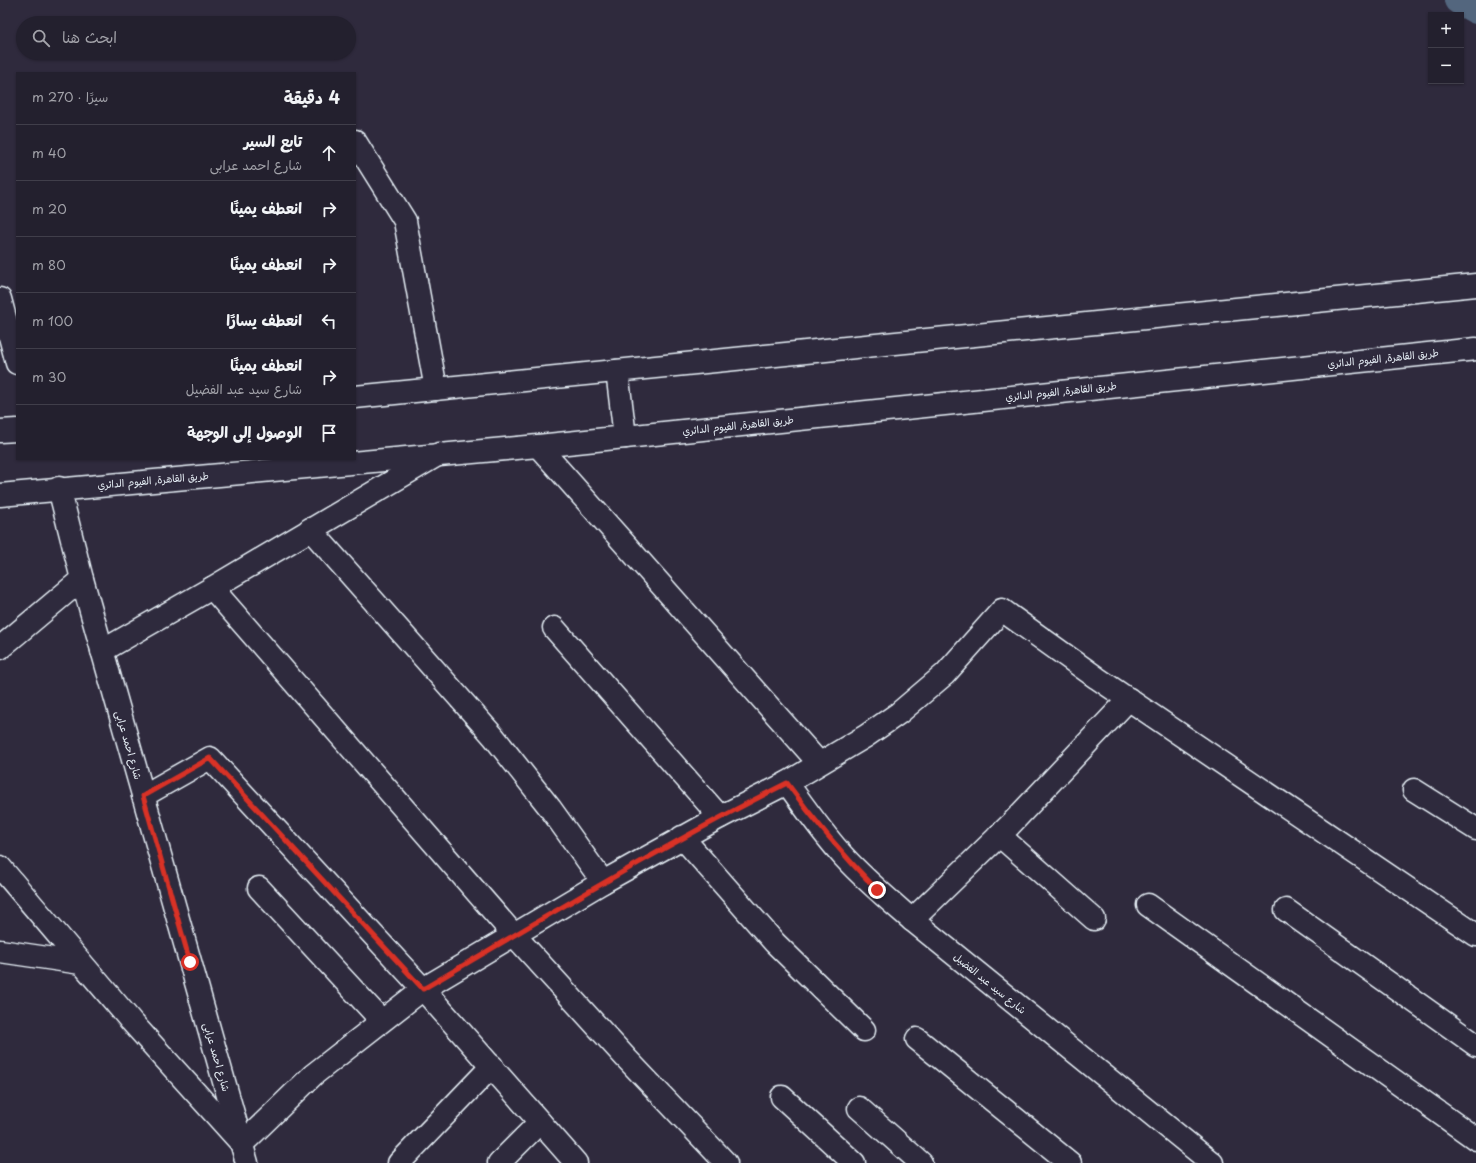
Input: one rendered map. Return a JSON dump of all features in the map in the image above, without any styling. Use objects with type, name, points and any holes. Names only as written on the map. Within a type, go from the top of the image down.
[{"type":"main road","points":[[356,143],[405,221],[436,390]]},
{"type":"main road","points":[[356,397],[1476,285]]},
{"type":"main road","points":[[0,299],[16,359]]},
{"type":"main road","name":"طريق القاهرة, الفيوم الدائري","points":[[0,494],[538,446],[1476,349]]},
{"type":"main road","points":[[617,371],[625,437]]},
{"type":"main road","points":[[0,431],[16,430]]},
{"type":"main road","points":[[538,446],[819,763]]},
{"type":"main road","points":[[102,651],[439,454]]},
{"type":"main road","name":"شارع احمد عرابى","points":[[59,488],[102,651],[244,1153]]},
{"type":"main road","points":[[310,529],[494,738],[550,808],[603,882]]},
{"type":"main road","points":[[0,648],[82,579]]},
{"type":"main road","points":[[212,588],[514,935],[626,1058],[726,1163]]},
{"type":"main road","points":[[0,867],[244,1153],[313,1075],[423,989],[603,882],[682,837],[787,783],[866,736],[899,713],[945,674],[1002,610],[1128,699],[1476,935]]},
{"type":"main road","points":[[554,628],[720,817]]},
{"type":"main road","points":[[912,920],[999,835],[1128,699]]},
{"type":"main road","points":[[143,796],[210,758],[423,989],[492,1066],[575,1163]]},
{"type":"main road","name":"شارع سيد عبد الفضيل","points":[[787,783],[844,857],[877,890],[1212,1163]]},
{"type":"main road","points":[[1414,790],[1476,829]]},
{"type":"main road","points":[[999,835],[1094,919]]},
{"type":"main road","points":[[682,837],[775,943],[864,1030]]},
{"type":"main road","points":[[259,888],[382,1020]]},
{"type":"main road","points":[[1148,904],[1476,1139]]},
{"type":"main road","points":[[1286,910],[1476,1045]]},
{"type":"main road","points":[[0,951],[81,963]]},
{"type":"main road","points":[[917,1039],[1070,1163]]},
{"type":"main road","points":[[399,1163],[492,1066]]},
{"type":"main road","points":[[782,1097],[854,1163]]},
{"type":"main road","points":[[859,1108],[921,1163]]},
{"type":"main road","points":[[499,1163],[540,1122]]},
{"type":"waterway","points":[[1458,0],[1476,10]]},
{"type":"route","points":[[190,962],[143,796],[210,758],[423,989],[682,837],[787,783],[844,857],[877,890]]}]
